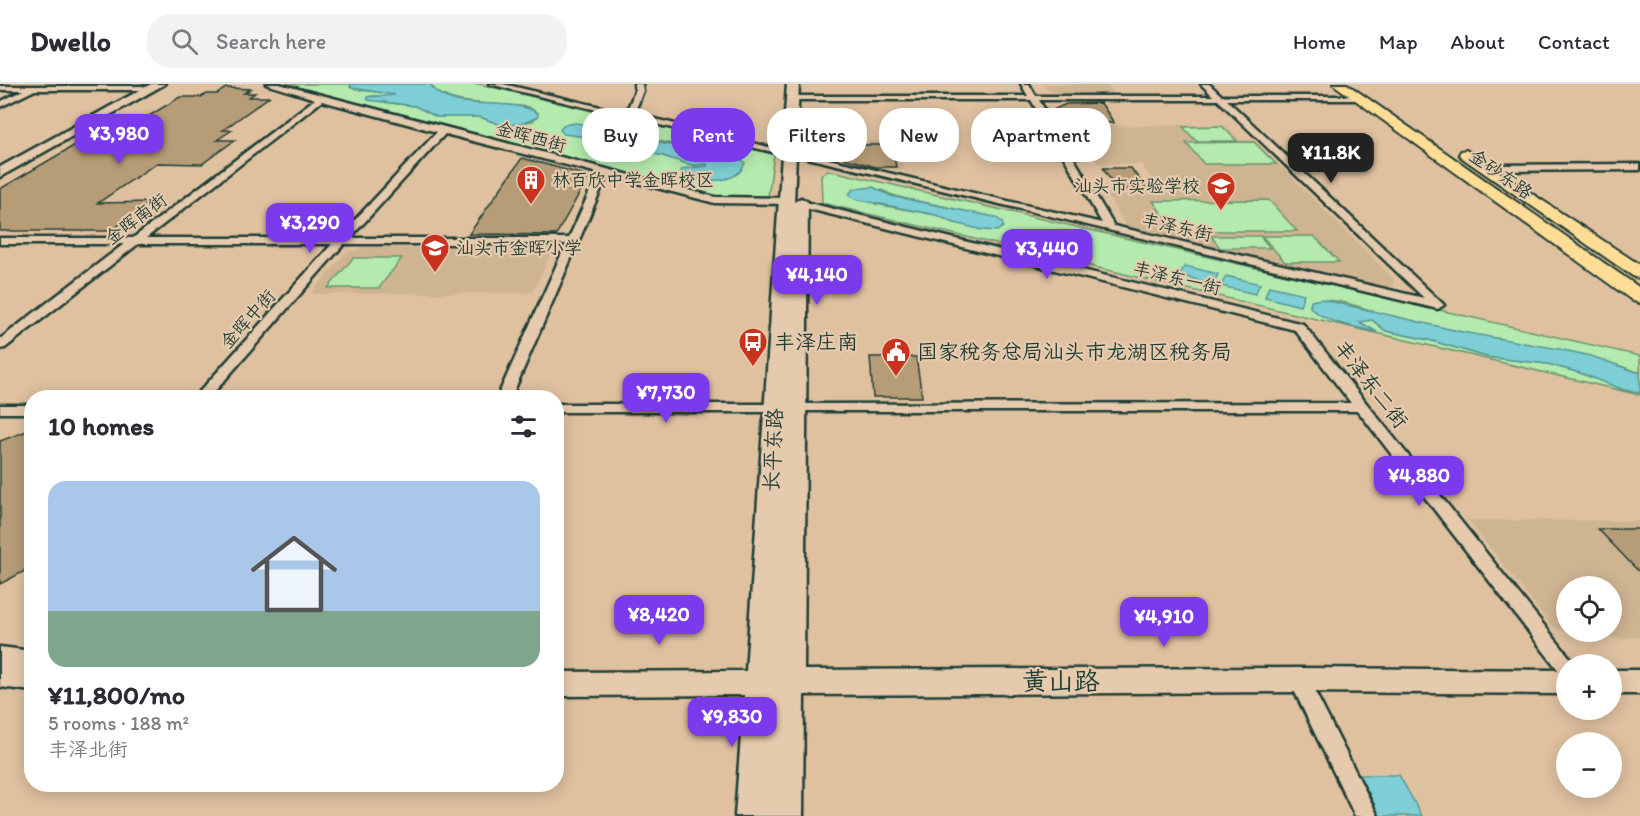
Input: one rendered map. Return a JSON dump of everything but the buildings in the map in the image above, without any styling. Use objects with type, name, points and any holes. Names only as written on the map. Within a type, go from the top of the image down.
[{"type":"main road","name":"金砂东路","points":[[1339,84],[1361,91],[1420,123]]},
{"type":"main road","name":"金砂东路","points":[[1361,91],[1640,297]]},
{"type":"main road","name":"金砂东路","points":[[1449,142],[1640,273]]},
{"type":"street","name":"金晖西街","points":[[270,84],[603,173],[715,200],[794,202]]},
{"type":"street","name":"丰泽东街","points":[[493,84],[595,108]]},
{"type":"street","points":[[632,108],[639,91],[638,84]]},
{"type":"street","name":"长平东路","points":[[797,108],[796,93],[805,84]]},
{"type":"street","points":[[1025,84],[1110,229]]},
{"type":"street","points":[[1204,84],[1220,98]]},
{"type":"street","points":[[0,88],[151,86]]},
{"type":"street","points":[[0,168],[151,86]]},
{"type":"street","points":[[0,173],[151,86]]},
{"type":"street","points":[[0,105],[33,88]]},
{"type":"street","points":[[796,93],[1034,98],[1220,98],[1361,91]]},
{"type":"street","name":"长平东路","points":[[796,93],[797,108]]},
{"type":"street","name":"丰泽东街","points":[[854,162],[1110,229],[1438,305],[1220,98]]},
{"type":"street","name":"金晖南街","points":[[0,345],[321,99]]},
{"type":"street","name":"丰泽东街","points":[[659,122],[767,142]]},
{"type":"street","name":"金晖中街","points":[[208,390],[442,131]]},
{"type":"street","name":"长平东路","points":[[786,816],[776,677],[794,202],[798,162]]},
{"type":"street","points":[[1488,168],[1640,167]]},
{"type":"street","points":[[508,390],[603,173]]},
{"type":"street","name":"丰泽东一街","points":[[794,202],[1299,327]]},
{"type":"street","points":[[0,241],[573,241]]},
{"type":"street","name":"丰泽东二街","points":[[1299,327],[1557,654]]},
{"type":"street","points":[[564,408],[1362,407]]},
{"type":"street","points":[[0,409],[24,409]]},
{"type":"street","points":[[0,659],[24,662]]},
{"type":"street","name":"黄山路","points":[[564,670],[776,677],[1556,682]]},
{"type":"street","name":"黄山路","points":[[564,684],[776,677],[1556,672]]},
{"type":"street","points":[[1622,673],[1640,673]]},
{"type":"street","points":[[0,675],[24,678]]},
{"type":"street","name":"长平东路","points":[[752,816],[776,677]]},
{"type":"street","points":[[1299,680],[1367,816]]},
{"type":"street","points":[[1622,682],[1640,682]]},
{"type":"shaded area","points":[[1043,84],[1106,84],[1114,94],[1065,94],[1049,91]]},
{"type":"shaded area","name":"汕头市实验学校","points":[[1224,125],[1240,140],[1254,140],[1394,279],[1392,287],[1127,227],[1107,195],[1163,194],[1141,164],[1098,164],[1097,162],[1111,162],[1111,126]]},
{"type":"shaded area","points":[[867,141],[879,141],[879,162],[902,162],[904,169],[875,169],[848,162],[867,162]]},
{"type":"shaded area","name":"汕头市金晖小学","points":[[364,247],[543,249],[551,254],[532,293],[310,294],[346,253]]},
{"type":"shaded area","points":[[1468,520],[1640,521],[1640,638],[1622,638],[1622,576],[1556,576],[1556,627],[1551,625]]},
{"type":"green space","points":[[285,84],[352,84],[350,87],[360,90],[395,94],[396,96],[372,96],[382,102],[415,106],[437,117],[480,117],[501,125],[533,121],[538,113],[528,107],[461,101],[437,92],[430,84],[479,84],[582,108],[582,135],[573,135],[582,136],[582,161]]},
{"type":"green space","points":[[1222,126],[1237,141],[1196,141],[1183,127]]},
{"type":"green space","points":[[659,127],[671,130],[671,144],[659,141]]},
{"type":"green space","points":[[1254,142],[1276,164],[1204,164],[1186,143]]},
{"type":"green space","points":[[755,149],[767,152],[767,162],[773,162],[768,197],[717,196],[586,162],[659,162],[659,155],[671,159],[671,162],[691,165],[707,164],[707,166],[694,167],[699,180],[713,162],[755,162]]},
{"type":"green space","points":[[828,170],[1640,356],[1640,373],[1574,353],[1484,337],[1331,300],[1311,302],[1310,307],[1332,321],[1349,326],[1375,331],[1358,321],[1372,320],[1386,331],[1429,340],[1487,357],[1548,364],[1580,373],[1624,390],[1640,393],[1640,395],[822,203],[821,175]],"holes":[[[882,190],[889,194],[955,209],[955,223],[936,215],[875,204]]]},
{"type":"green space","points":[[1269,200],[1297,231],[1174,231],[1153,201]]},
{"type":"green space","points":[[1211,236],[1260,236],[1270,248],[1220,248]]},
{"type":"green space","points":[[1262,236],[1314,236],[1339,262],[1285,262]]},
{"type":"green space","points":[[353,258],[402,258],[379,288],[328,288]]},
{"type":"water","points":[[352,84],[430,84],[450,99],[526,108],[538,113],[538,117],[521,124],[501,125],[480,117],[437,117],[415,106],[368,100],[367,97],[395,95],[352,88],[350,87]]},
{"type":"water","points":[[582,124],[582,136],[564,134],[560,130],[564,125]]},
{"type":"water","points":[[659,142],[671,145],[671,159],[660,155]]},
{"type":"water","points":[[682,162],[745,163],[734,176],[716,180],[688,176],[681,172],[682,169],[707,166],[707,164],[691,165]]},
{"type":"water","points":[[873,187],[891,196],[995,217],[1002,222],[1003,227],[997,231],[982,230],[936,215],[855,199],[849,194],[854,189]]},
{"type":"water","points":[[1185,266],[1218,274],[1213,284],[1179,275]]},
{"type":"water","points":[[1226,276],[1260,284],[1255,294],[1221,286]]},
{"type":"water","points":[[1269,286],[1304,294],[1300,306],[1265,297]]},
{"type":"water","points":[[1321,299],[1462,332],[1591,356],[1640,373],[1640,393],[1624,390],[1580,373],[1548,364],[1487,357],[1429,340],[1386,331],[1372,320],[1359,322],[1377,332],[1341,324],[1324,317],[1310,307],[1311,301]]},
{"type":"water","points":[[1358,775],[1399,775],[1422,816],[1379,816]]},
{"type":"place","name":"林百欣中学金晖校区","points":[[531,206]]},
{"type":"place","name":"汕头市实验学校","points":[[1221,212]]},
{"type":"place","name":"汕头市金晖小学","points":[[435,274]]},
{"type":"place","name":"丰泽庄南","points":[[753,368]]},
{"type":"place","name":"国家税务总局汕头市龙湖区税务局","points":[[896,378]]}]
